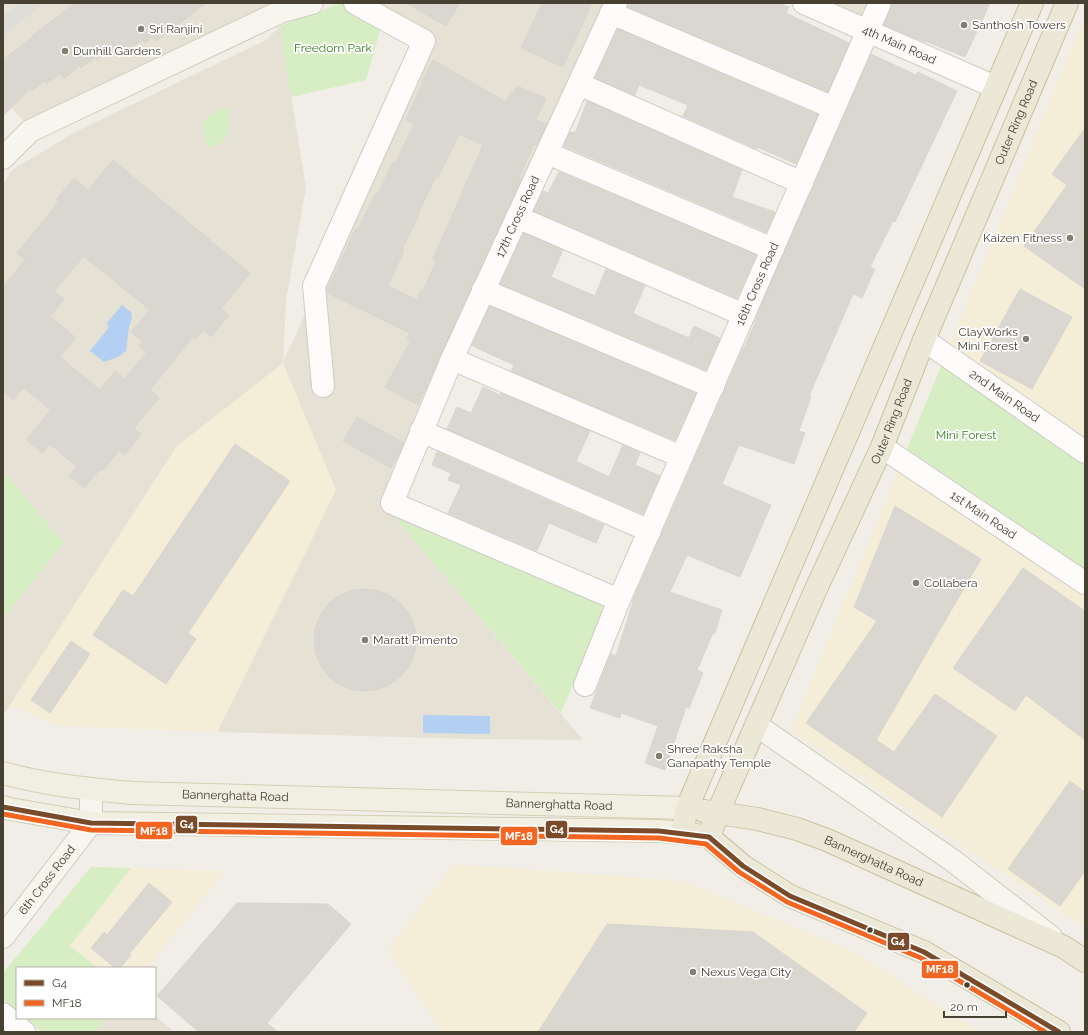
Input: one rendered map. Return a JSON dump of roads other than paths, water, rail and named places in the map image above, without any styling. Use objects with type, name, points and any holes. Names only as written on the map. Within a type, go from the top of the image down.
[{"type":"highway","points":[[682,833],[687,808],[1032,3]]},
{"type":"highway","name":"Outer Ring Road","points":[[709,838],[718,812],[819,582],[882,447],[924,340],[1067,3]]},
{"type":"highway","name":"Bannerghatta Road","points":[[687,808],[758,819],[797,829],[833,843],[1064,947],[1085,961]]},
{"type":"highway","name":"Bannerghatta Road","points":[[682,833],[709,838],[743,866],[790,896],[924,952],[1053,1031]]},
{"type":"main road","name":"Bannerghatta Road","points":[[3,773],[22,778],[91,790],[141,793],[687,808]]},
{"type":"main road","name":"Bannerghatta Road","points":[[3,807],[91,822],[651,831],[682,833]]},
{"type":"street","points":[[3,158],[30,131],[280,12],[312,3]]},
{"type":"street","points":[[323,386],[314,286],[424,41],[355,3]]},
{"type":"street","name":"4th Main Road","points":[[804,3],[995,87]]},
{"type":"street","name":"16th Cross Road","points":[[585,685],[619,600],[636,565],[880,3]]},
{"type":"street","points":[[613,8],[834,108]]},
{"type":"street","name":"17th Cross Road","points":[[613,8],[452,359],[392,503],[619,600]]},
{"type":"street","points":[[578,84],[802,183]]},
{"type":"street","points":[[547,153],[773,249]]},
{"type":"street","points":[[517,217],[744,315]]},
{"type":"street","points":[[483,290],[713,387]]},
{"type":"street","name":"2nd Main Road","points":[[924,340],[1085,452]]},
{"type":"street","points":[[452,359],[682,457]]},
{"type":"street","points":[[421,431],[650,531]]},
{"type":"street","name":"1st Main Road","points":[[882,447],[1085,583]]},
{"type":"street","points":[[756,725],[952,860],[1064,947]]},
{"type":"street","points":[[91,790],[91,822]]},
{"type":"street","name":"6th Cross Road","points":[[3,937],[91,822]]},
{"type":"street","points":[[3,1014],[24,1032]]},
{"type":"water","points":[[122,305],[131,312],[132,318],[129,327],[126,351],[118,357],[104,362],[90,351],[109,327],[107,323]]},
{"type":"water","points":[[423,715],[490,716],[490,734],[423,733]]},
{"type":"place","name":"Santhosh Towers","points":[[964,25]]},
{"type":"place","name":"Sri Ranjini","points":[[141,29]]},
{"type":"place","name":"Dunhill Gardens","points":[[65,51]]},
{"type":"place","name":"Kaizen Fitness","points":[[1070,238]]},
{"type":"place","name":"ClayWorks Mini Forest","points":[[1026,339]]},
{"type":"place","name":"Collabera","points":[[916,583]]},
{"type":"place","name":"Maratt Pimento","points":[[365,640]]},
{"type":"place","name":"Shree Raksha Ganapathy Temple","points":[[659,756]]},
{"type":"place","name":"Nexus Vega City","points":[[693,972]]},
{"type":"park label","name":"Freedom Park","points":[[333,48]]},
{"type":"park label","name":"Mini Forest","points":[[966,435]]}]
